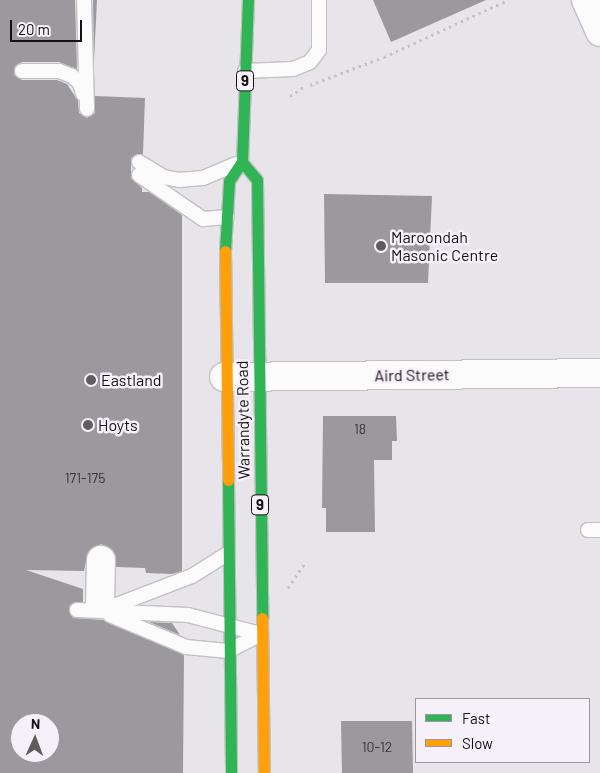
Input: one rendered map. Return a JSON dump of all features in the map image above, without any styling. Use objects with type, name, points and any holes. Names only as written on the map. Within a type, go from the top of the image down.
[{"type":"main road","name":"9","points":[[242,162],[248,0]]},
{"type":"main road","points":[[227,217],[257,180],[242,162]]},
{"type":"main road","name":"Warrandyte Road","points":[[231,773],[224,377],[228,181],[242,162]]},
{"type":"main road","name":"Warrandyte Road","points":[[257,180],[264,773]]},
{"type":"street","points":[[586,0],[600,32]]},
{"type":"street","name":"Aird Street","points":[[224,377],[600,373]]},
{"type":"street","points":[[92,609],[101,560]]},
{"type":"lane","points":[[22,71],[59,71],[72,76],[80,83],[87,109],[83,58],[84,0]]},
{"type":"lane","points":[[245,71],[293,69],[310,62],[319,50],[319,0]]},
{"type":"lane","points":[[227,217],[203,219],[139,168],[179,180],[203,178],[242,162]]},
{"type":"lane","points":[[92,609],[192,576],[227,554]]},
{"type":"lane","points":[[92,609],[188,615],[261,634]]},
{"type":"lane","points":[[92,609],[186,647],[228,651],[261,634]]},
{"type":"path","points":[[290,96],[384,57],[508,0]]},
{"type":"building","name":"Eastland","points":[[0,0],[75,0],[77,69],[59,62],[22,62],[15,66],[14,75],[22,80],[57,80],[67,84],[78,101],[79,113],[87,118],[95,113],[95,96],[145,98],[143,154],[131,158],[131,178],[142,188],[142,192],[149,192],[182,215],[182,571],[172,574],[146,573],[145,568],[116,567],[114,552],[101,544],[88,552],[84,571],[26,570],[83,589],[83,602],[69,606],[73,618],[103,620],[184,655],[183,773],[0,773]]},
{"type":"building","points":[[93,0],[97,0],[94,60]]},
{"type":"building","points":[[373,0],[486,0],[391,42]]},
{"type":"building","name":"Maroondah Masonic Centre","points":[[324,194],[432,196],[428,283],[325,283]]},
{"type":"building","points":[[323,416],[396,416],[397,441],[392,441],[392,460],[374,460],[375,532],[326,532],[326,508],[322,508]]},
{"type":"building","points":[[149,622],[172,623],[180,635]]},
{"type":"building","points":[[341,721],[412,721],[413,773],[342,773]]},
{"type":"traffic: fast","points":[[225,251],[229,181],[242,162],[248,0]]},
{"type":"traffic: fast","points":[[242,162],[257,180],[262,618]]},
{"type":"traffic: fast","points":[[228,480],[231,773]]},
{"type":"traffic: slow","points":[[225,251],[228,480]]},
{"type":"traffic: slow","points":[[262,618],[264,773]]},
{"type":"place","name":"Maroondah Masonic Centre","points":[[381,246]]},
{"type":"place","name":"Eastland","points":[[91,380]]},
{"type":"place","name":"Hoyts","points":[[88,425]]}]
